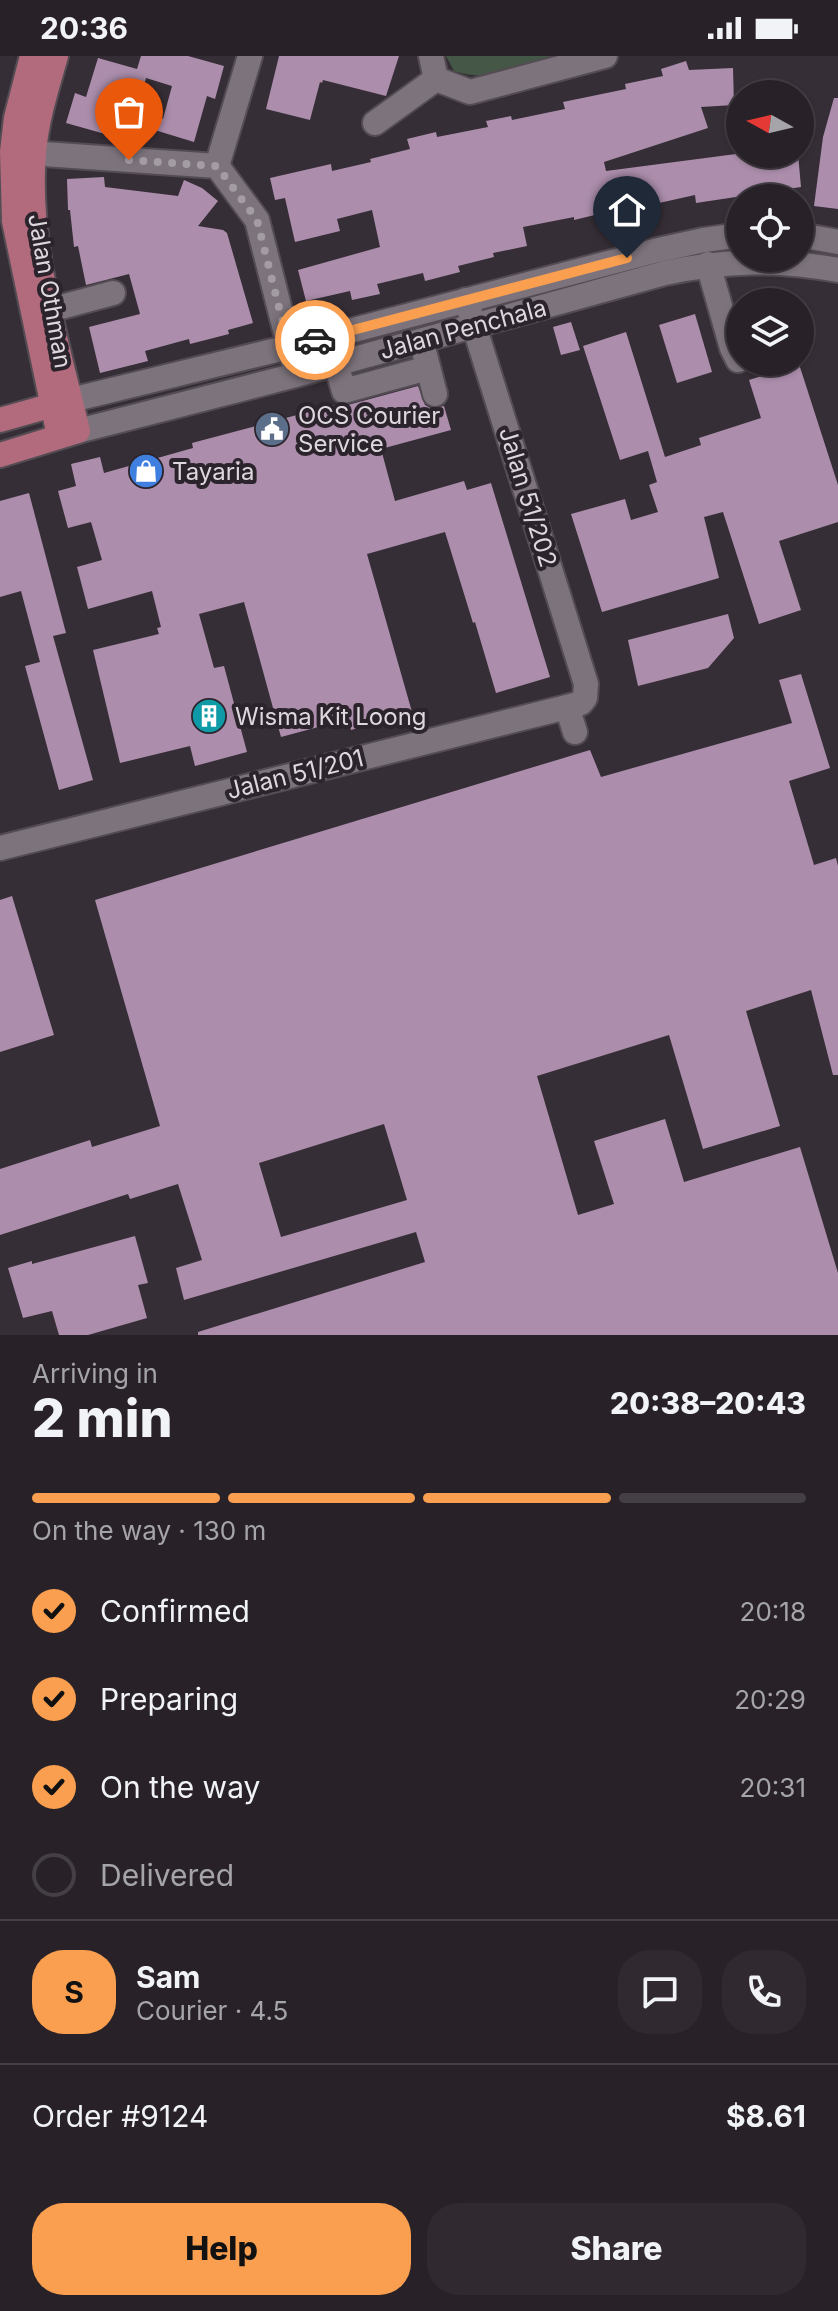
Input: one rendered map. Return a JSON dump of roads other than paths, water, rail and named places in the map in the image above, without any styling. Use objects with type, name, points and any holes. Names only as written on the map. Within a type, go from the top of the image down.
[{"type":"main road","name":"Jalan Othman","points":[[23,153],[16,118],[32,56]]},
{"type":"main road","name":"Jalan Othman","points":[[56,56],[38,117],[23,153],[16,221],[68,434]]},
{"type":"main road","name":"Jalan Othman","points":[[16,221],[50,310],[61,402]]},
{"type":"main road","name":"Jalan Penchala","points":[[0,420],[61,402]]},
{"type":"main road","name":"Jalan Penchala","points":[[0,455],[68,434]]},
{"type":"street","points":[[217,166],[250,56]]},
{"type":"street","points":[[375,123],[433,68],[470,92],[605,56]]},
{"type":"street","points":[[23,153],[217,166],[257,220],[296,375]]},
{"type":"street","name":"Jalan Penchala","points":[[61,402],[289,347],[654,251],[726,238]]},
{"type":"street","points":[[814,238],[838,242]]},
{"type":"street","name":"Jalan Penchala","points":[[68,434],[296,375],[665,273],[708,264],[794,262],[838,270]]},
{"type":"street","points":[[708,264],[726,327]]},
{"type":"street","points":[[50,310],[113,293]]},
{"type":"street","name":"Jalan 51/202","points":[[466,300],[575,648],[575,732]]},
{"type":"street","points":[[421,341],[435,394]]},
{"type":"street","points":[[336,364],[344,391],[428,368]]},
{"type":"street","name":"Jalan 51/201","points":[[0,848],[577,701]]},
{"type":"place","name":"OCS Courier Service","points":[[272,429]]},
{"type":"place","name":"Tayaria","points":[[146,471]]},
{"type":"place","name":"Wisma Kit Loong","points":[[209,716]]}]
